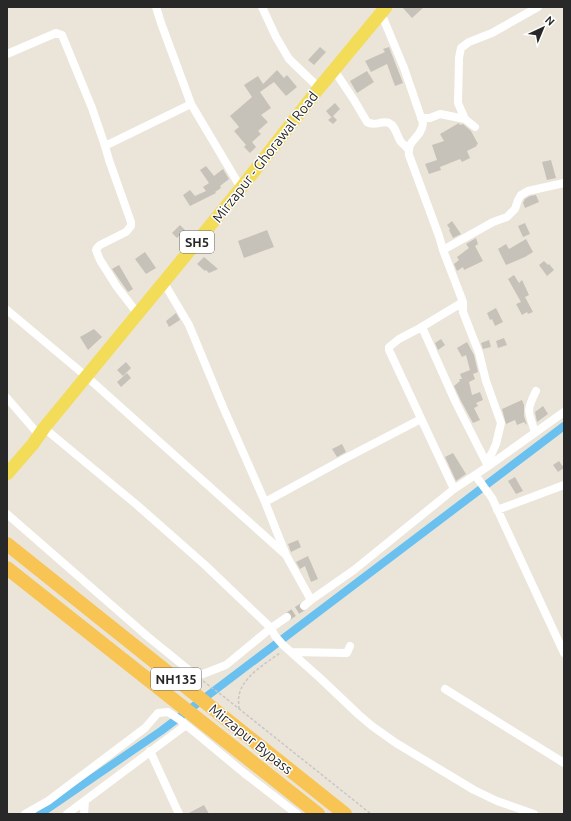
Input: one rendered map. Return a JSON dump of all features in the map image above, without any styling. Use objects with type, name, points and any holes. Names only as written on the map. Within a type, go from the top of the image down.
[{"type":"highway","name":"Mirzapur Bypass","points":[[7,544],[345,814]]},
{"type":"highway","name":"Mirzapur Bypass","points":[[7,568],[318,814]]},
{"type":"main road","name":"Mirzapur - Ghorawal Road","points":[[7,474],[241,188],[319,88],[383,10]]},
{"type":"street","points":[[156,7],[191,104],[241,188]]},
{"type":"street","points":[[262,7],[289,60],[319,88]]},
{"type":"street","points":[[475,127],[465,118],[458,103],[459,58],[461,48],[469,42],[492,32],[538,7]]},
{"type":"street","points":[[383,10],[423,123],[420,134],[412,142],[408,149]]},
{"type":"street","points":[[7,54],[56,33],[62,35],[92,108],[131,222],[131,226],[126,232],[100,245],[96,250],[100,260],[117,287],[138,314]]},
{"type":"street","points":[[334,70],[367,122],[370,124],[391,124],[400,141],[408,149],[443,250],[463,302],[463,312],[479,353],[486,381],[501,423],[496,444],[486,465]]},
{"type":"street","points":[[105,146],[191,104]]},
{"type":"street","points":[[421,118],[430,118],[440,114],[465,118]]},
{"type":"street","points":[[443,250],[492,222],[507,217],[515,209],[521,195],[528,191],[564,183]]},
{"type":"street","points":[[164,283],[189,325],[265,502],[286,556],[311,600]]},
{"type":"street","points":[[454,489],[389,350],[389,347],[399,339],[463,302]]},
{"type":"street","points":[[7,310],[87,377],[286,556]]},
{"type":"street","points":[[422,327],[486,465]]},
{"type":"street","points":[[535,432],[529,414],[529,408],[536,390]]},
{"type":"street","points":[[7,398],[42,432],[137,505],[205,565],[271,628],[275,636],[287,648],[372,726],[396,743],[474,790],[497,801],[534,814]]},
{"type":"street","points":[[304,606],[354,570],[486,465],[564,412]]},
{"type":"street","points":[[265,502],[421,419]]},
{"type":"street","points":[[475,475],[492,498],[564,653]]},
{"type":"street","points":[[497,510],[564,485]]},
{"type":"street","points":[[7,514],[147,636],[195,675],[203,674],[226,665],[271,628],[287,617]]},
{"type":"street","points":[[287,648],[347,653],[350,646]]},
{"type":"street","points":[[445,689],[564,763]]},
{"type":"street","points":[[25,814],[48,801],[145,728],[158,713],[168,712],[297,814]]},
{"type":"street","points":[[67,814],[150,751],[183,723]]},
{"type":"street","points":[[150,751],[179,814]]},
{"type":"street","points":[[84,801],[84,814]]},
{"type":"path","points":[[239,709],[239,695],[241,688],[246,681],[287,648]]},
{"type":"path","points":[[209,687],[223,696],[371,814]]},
{"type":"building","points":[[402,7],[424,7],[412,18]]},
{"type":"building","points":[[320,47],[326,52],[314,65],[308,60]]},
{"type":"building","points":[[389,47],[403,83],[395,86],[387,64],[371,72],[365,61],[385,52],[383,49]]},
{"type":"building","points":[[277,70],[284,78],[287,75],[297,87],[286,96],[274,82],[260,92],[271,108],[261,115],[268,122],[258,131],[261,134],[252,142],[256,147],[250,153],[244,147],[246,145],[234,131],[239,127],[230,116],[252,97],[244,85],[258,76],[263,84]]},
{"type":"building","points":[[367,71],[374,82],[357,93],[350,81]]},
{"type":"building","points":[[335,103],[340,109],[331,117],[326,111]]},
{"type":"building","points":[[333,116],[337,120],[333,124],[328,120]]},
{"type":"building","points":[[459,123],[460,125],[463,124],[471,131],[478,144],[467,151],[470,158],[462,162],[460,159],[440,167],[441,170],[429,174],[425,164],[437,160],[432,145],[444,141],[440,134]]},
{"type":"building","points":[[551,160],[556,178],[547,180],[542,162]]},
{"type":"building","points":[[206,166],[214,176],[223,169],[229,179],[220,186],[221,188],[215,192],[216,193],[190,206],[183,195],[190,190],[195,196],[206,191],[203,187],[209,183],[200,170]]},
{"type":"building","points":[[536,195],[539,202],[525,208],[523,203],[525,199]]},
{"type":"building","points":[[452,221],[461,234],[453,238],[447,225]]},
{"type":"building","points":[[525,223],[530,234],[523,237],[518,226]]},
{"type":"building","points":[[180,225],[185,230],[177,238],[172,233]]},
{"type":"building","points":[[267,230],[274,247],[244,258],[238,241]]},
{"type":"building","points":[[476,238],[478,244],[475,246],[483,261],[464,270],[463,267],[457,271],[454,264],[459,260],[457,257],[469,248],[466,244]]},
{"type":"building","points":[[526,239],[533,252],[506,265],[498,249],[506,244],[509,249]]},
{"type":"building","points":[[145,252],[156,268],[146,274],[135,259]]},
{"type":"building","points":[[204,257],[218,269],[209,273],[206,270],[205,271],[197,264]]},
{"type":"building","points":[[544,261],[554,270],[547,276],[539,265]]},
{"type":"building","points":[[119,265],[133,289],[128,292],[112,269]]},
{"type":"building","points":[[514,275],[519,283],[522,280],[529,295],[525,297],[533,312],[528,314],[527,312],[522,315],[516,304],[521,302],[508,279]]},
{"type":"building","points":[[496,308],[503,322],[495,326],[487,313]]},
{"type":"building","points":[[176,313],[180,320],[169,327],[166,321]]},
{"type":"building","points":[[94,329],[102,337],[88,350],[80,337]]},
{"type":"building","points":[[504,338],[507,345],[498,348],[496,341]]},
{"type":"building","points":[[441,339],[445,345],[438,350],[435,343]]},
{"type":"building","points":[[489,340],[491,347],[483,349],[481,343]]},
{"type":"building","points":[[467,342],[474,355],[478,372],[473,374],[475,379],[469,382],[472,395],[480,392],[483,400],[476,403],[478,406],[474,408],[480,420],[473,423],[454,386],[460,381],[459,379],[462,379],[460,374],[470,370],[466,355],[462,357],[457,348]]},
{"type":"building","points":[[126,362],[131,368],[123,376],[117,370]]},
{"type":"building","points":[[127,373],[131,378],[121,387],[117,382]]},
{"type":"building","points":[[522,400],[527,425],[524,422],[517,425],[515,420],[506,424],[502,409]]},
{"type":"building","points":[[543,406],[548,414],[537,422],[535,412]]},
{"type":"building","points":[[342,444],[346,452],[337,457],[332,449]]},
{"type":"building","points":[[453,453],[466,474],[456,481],[445,457]]},
{"type":"building","points":[[559,461],[564,468],[558,472],[553,465]]},
{"type":"building","points":[[515,477],[523,491],[516,494],[508,481]]},
{"type":"building","points":[[298,540],[301,547],[291,552],[288,544]]},
{"type":"building","points":[[308,556],[318,579],[311,582],[305,566],[300,569],[296,562]]},
{"type":"building","points":[[204,805],[209,814],[187,814]]},
{"type":"waterway","points":[[40,814],[161,731],[564,426]]},
{"type":"tunnel","points":[[287,617],[304,606]]}]
